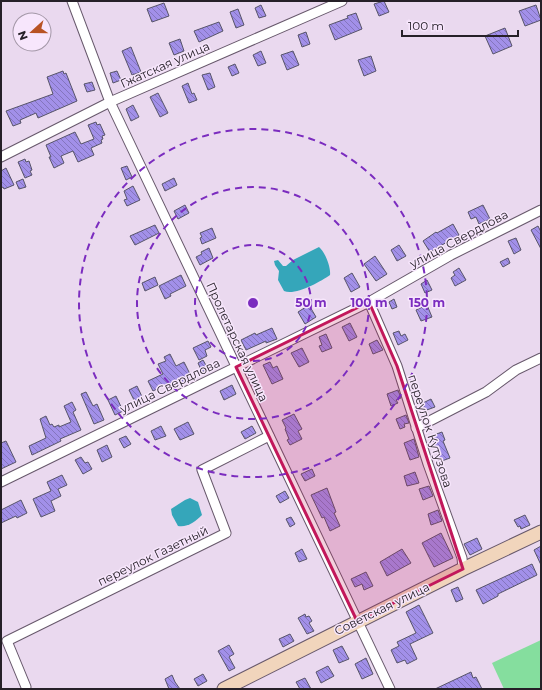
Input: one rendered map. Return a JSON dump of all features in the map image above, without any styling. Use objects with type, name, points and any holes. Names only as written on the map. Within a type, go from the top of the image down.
[{"type":"main road","name":"Советская улица","points":[[224,689],[357,621],[541,532]]},
{"type":"street","name":"Пролетарская улица","points":[[72,1],[110,102],[390,689]]},
{"type":"street","name":"Гжатская улица","points":[[1,157],[110,102],[342,1]]},
{"type":"street","name":"улица Свердлова","points":[[1,482],[369,302],[452,255],[541,210]]},
{"type":"street","name":"переулок Кутузова","points":[[369,302],[397,366],[428,464],[462,558],[463,569]]},
{"type":"street","points":[[416,428],[486,392],[516,370],[541,358]]},
{"type":"street","name":"переулок Газетный","points":[[26,687],[7,642],[226,534],[202,470],[269,436]]},
{"type":"highlighted area","points":[[369,302],[397,366],[463,569],[357,621],[236,367]]},
{"type":"green space","points":[[541,640],[541,689],[504,689],[492,663]]},
{"type":"water","points":[[319,247],[327,260],[330,268],[330,275],[301,290],[294,292],[284,291],[278,280],[279,271],[274,261],[278,260],[283,266],[286,266],[293,260]]},
{"type":"water","points":[[190,498],[198,502],[202,515],[188,525],[178,526],[172,515],[171,509]]},
{"type":"building","points":[[384,1],[389,12],[379,16],[374,4]]},
{"type":"building","points":[[164,3],[169,16],[152,22],[147,9]]},
{"type":"building","points":[[261,5],[266,16],[259,18],[255,8]]},
{"type":"building","points":[[536,5],[541,20],[525,26],[519,11]]},
{"type":"building","points":[[238,9],[244,25],[236,28],[230,12]]},
{"type":"building","points":[[356,13],[362,29],[335,40],[329,25],[348,18],[347,16]]},
{"type":"building","points":[[219,22],[223,31],[199,42],[194,31]]},
{"type":"building","points":[[505,28],[512,46],[493,54],[485,36]]},
{"type":"building","points":[[306,32],[310,44],[302,47],[298,35]]},
{"type":"building","points":[[180,39],[184,51],[174,55],[169,43]]},
{"type":"building","points":[[131,47],[141,72],[132,75],[122,51]]},
{"type":"building","points":[[261,51],[266,63],[258,66],[253,55]]},
{"type":"building","points":[[293,51],[299,65],[287,70],[281,55]]},
{"type":"building","points":[[371,56],[376,71],[364,76],[358,60]]},
{"type":"building","points":[[235,64],[239,73],[232,76],[228,67]]},
{"type":"building","points":[[63,71],[64,74],[66,73],[77,101],[38,118],[36,113],[20,120],[21,123],[13,126],[6,111],[53,94],[47,77]]},
{"type":"building","points":[[117,71],[121,80],[113,83],[110,73]]},
{"type":"building","points":[[210,73],[215,87],[208,90],[202,75]]},
{"type":"building","points":[[92,82],[95,90],[87,92],[84,84]]},
{"type":"building","points":[[188,83],[192,94],[194,93],[197,100],[189,103],[182,86]]},
{"type":"building","points":[[158,93],[168,113],[160,117],[150,97]]},
{"type":"building","points":[[133,105],[139,117],[131,121],[126,109]]},
{"type":"building","points":[[96,122],[97,125],[100,124],[105,135],[102,136],[102,143],[91,148],[94,155],[78,162],[73,151],[61,156],[64,163],[54,168],[46,145],[75,132],[81,144],[94,139],[88,125]]},
{"type":"building","points":[[25,159],[26,162],[29,161],[32,175],[25,178],[18,162]]},
{"type":"building","points":[[127,166],[132,177],[126,180],[121,168]]},
{"type":"building","points":[[6,168],[14,185],[4,189],[3,187],[1,188],[1,171]]},
{"type":"building","points":[[174,178],[177,185],[165,191],[162,184]]},
{"type":"building","points":[[23,179],[26,187],[19,189],[16,182]]},
{"type":"building","points":[[133,186],[140,200],[127,206],[124,200],[127,199],[124,191]]},
{"type":"building","points":[[185,205],[189,213],[178,219],[174,211]]},
{"type":"building","points":[[483,205],[490,219],[479,224],[476,217],[471,219],[468,212]]},
{"type":"building","points":[[453,224],[459,235],[430,252],[423,241],[436,232],[437,233]]},
{"type":"building","points":[[155,225],[159,233],[135,245],[130,236]]},
{"type":"building","points":[[538,226],[541,232],[541,249],[531,230]]},
{"type":"building","points":[[212,228],[216,238],[202,244],[200,238],[202,237],[200,233]]},
{"type":"building","points":[[516,238],[521,250],[514,254],[508,241]]},
{"type":"building","points":[[399,245],[406,256],[397,261],[391,250]]},
{"type":"building","points":[[209,248],[213,258],[200,265],[196,257],[202,254],[201,252]]},
{"type":"building","points":[[375,256],[387,274],[376,281],[364,264]]},
{"type":"building","points":[[508,258],[510,263],[503,267],[500,262]]},
{"type":"building","points":[[459,268],[466,280],[455,286],[451,278],[455,275],[453,272]]},
{"type":"building","points":[[352,273],[360,287],[351,292],[344,278]]},
{"type":"building","points":[[181,275],[186,286],[170,294],[171,296],[165,299],[159,286]]},
{"type":"building","points":[[155,277],[158,285],[145,291],[142,283]]},
{"type":"building","points":[[427,280],[432,290],[425,293],[421,284]]},
{"type":"building","points":[[394,299],[397,307],[392,309],[389,302]]},
{"type":"building","points":[[309,305],[316,317],[305,324],[298,312]]},
{"type":"building","points":[[427,305],[432,317],[421,321],[416,310]]},
{"type":"building","points":[[350,323],[357,337],[349,341],[342,327]]},
{"type":"building","points":[[272,328],[277,339],[266,343],[266,341],[246,350],[241,340],[255,333],[256,335]]},
{"type":"building","points":[[399,331],[401,336],[405,334],[408,340],[398,345],[393,333]]},
{"type":"building","points":[[326,334],[332,348],[322,352],[319,346],[322,345],[319,337]]},
{"type":"building","points":[[377,340],[383,350],[373,354],[369,344]]},
{"type":"building","points":[[208,341],[211,347],[205,350],[207,356],[199,360],[193,348]]},
{"type":"building","points":[[302,348],[309,362],[299,367],[291,353]]},
{"type":"building","points":[[170,354],[176,366],[184,362],[192,378],[170,389],[167,384],[153,391],[148,381],[163,374],[158,364],[166,361],[164,357]]},
{"type":"building","points":[[203,360],[208,369],[202,372],[198,363]]},
{"type":"building","points":[[270,362],[273,368],[277,366],[283,379],[272,384],[263,365]]},
{"type":"building","points":[[232,385],[236,394],[224,400],[220,391]]},
{"type":"building","points":[[137,386],[145,403],[137,406],[129,390]]},
{"type":"building","points":[[398,390],[401,398],[396,400],[398,403],[391,406],[387,394]]},
{"type":"building","points":[[86,392],[93,406],[97,404],[104,420],[94,424],[81,394]]},
{"type":"building","points":[[116,396],[123,411],[115,415],[108,400]]},
{"type":"building","points":[[431,399],[435,407],[424,411],[421,404]]},
{"type":"building","points":[[72,402],[76,410],[73,412],[81,430],[60,439],[61,441],[32,455],[29,446],[46,438],[40,419],[46,416],[50,425],[52,424],[54,427],[59,425],[59,427],[71,422],[64,406]]},
{"type":"building","points":[[294,414],[302,429],[298,431],[302,439],[290,445],[287,440],[289,439],[285,429],[286,428],[282,420]]},
{"type":"building","points":[[406,415],[409,423],[404,424],[405,427],[400,429],[396,419]]},
{"type":"building","points":[[188,422],[194,434],[180,440],[174,429]]},
{"type":"building","points":[[161,426],[166,436],[155,440],[151,431]]},
{"type":"building","points":[[252,426],[256,433],[245,439],[241,432]]},
{"type":"building","points":[[442,432],[445,440],[443,441],[450,458],[439,462],[436,455],[439,455],[431,436]]},
{"type":"building","points":[[126,436],[131,444],[124,448],[119,439]]},
{"type":"building","points":[[414,439],[419,457],[410,460],[404,443]]},
{"type":"building","points":[[6,441],[16,462],[1,469],[1,443]]},
{"type":"building","points":[[107,445],[112,457],[102,462],[97,450]]},
{"type":"building","points":[[81,457],[85,463],[88,462],[92,469],[83,474],[75,460]]},
{"type":"building","points":[[312,469],[315,476],[305,481],[301,474]]},
{"type":"building","points":[[415,472],[419,483],[407,486],[404,476]]},
{"type":"building","points":[[62,475],[67,485],[58,489],[61,496],[51,501],[55,511],[41,517],[33,499],[51,491],[47,482]]},
{"type":"building","points":[[429,486],[433,496],[423,500],[419,489]]},
{"type":"building","points":[[327,488],[336,512],[334,513],[340,526],[330,531],[324,517],[322,518],[311,495]]},
{"type":"building","points":[[285,491],[289,498],[280,503],[276,496]]},
{"type":"building","points":[[21,500],[27,513],[1,523],[1,510]]},
{"type":"building","points":[[438,510],[442,521],[431,525],[428,514]]},
{"type":"building","points":[[525,515],[530,525],[521,529],[514,520]]},
{"type":"building","points":[[291,517],[295,524],[290,527],[286,519]]},
{"type":"building","points":[[441,533],[453,558],[434,567],[422,543]]},
{"type":"building","points":[[477,538],[482,549],[470,555],[464,544]]},
{"type":"building","points":[[541,546],[541,565],[534,550]]},
{"type":"building","points":[[302,549],[307,559],[299,562],[295,553]]},
{"type":"building","points":[[402,549],[411,563],[387,576],[380,562]]},
{"type":"building","points":[[532,564],[537,575],[498,594],[498,596],[483,604],[476,590]]},
{"type":"building","points":[[366,572],[373,586],[364,590],[362,584],[355,587],[351,579]]},
{"type":"building","points":[[458,587],[463,599],[456,602],[451,590]]},
{"type":"building","points":[[419,605],[433,633],[410,644],[417,659],[407,664],[405,660],[397,663],[391,650],[399,646],[397,642],[416,633],[406,612]]},
{"type":"building","points":[[305,614],[306,617],[309,616],[312,621],[309,623],[314,631],[307,634],[298,618]]},
{"type":"building","points":[[290,634],[294,641],[283,647],[279,639]]},
{"type":"building","points":[[229,645],[234,654],[229,657],[235,668],[229,671],[218,651]]},
{"type":"building","points":[[342,646],[349,659],[339,663],[333,650]]},
{"type":"building","points":[[366,658],[373,674],[362,679],[355,664]]},
{"type":"building","points":[[328,666],[334,676],[321,683],[316,672]]},
{"type":"building","points":[[471,672],[473,678],[476,677],[482,689],[435,689]]},
{"type":"building","points":[[203,674],[207,681],[198,686],[194,679]]},
{"type":"building","points":[[172,675],[180,689],[169,689],[165,679]]},
{"type":"building","points":[[305,678],[311,689],[300,689],[296,682]]}]
